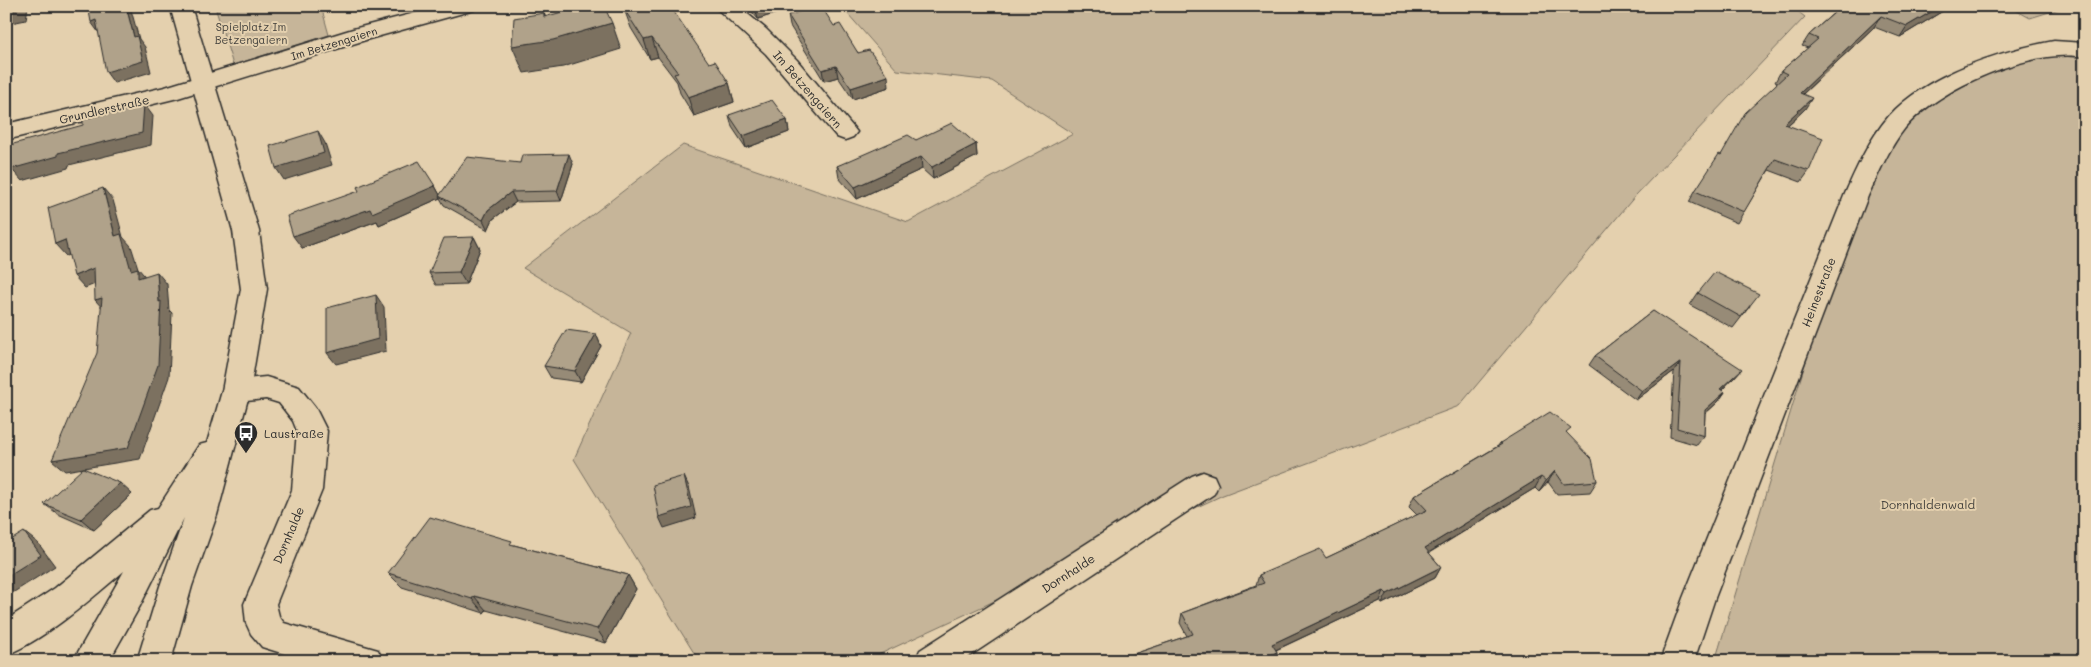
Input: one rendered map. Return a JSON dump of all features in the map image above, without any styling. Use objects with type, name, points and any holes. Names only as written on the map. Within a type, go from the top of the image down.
[{"type":"street","points":[[154,661],[176,586],[201,516],[236,392],[254,289],[246,231],[180,6]]},
{"type":"street","name":"Im Betzengaiern","points":[[202,84],[361,34],[467,6]]},
{"type":"street","name":"Im Betzengaiern","points":[[724,6],[743,19],[787,62],[845,132]]},
{"type":"street","name":"Heinestraße","points":[[1677,661],[1702,589],[1856,196],[1883,143],[1904,114],[1933,93],[1964,77],[2040,50],[2070,48],[2085,50]]},
{"type":"street","name":"Grundlerstraße","points":[[6,132],[202,84]]},
{"type":"street","name":"Dornhalde","points":[[236,392],[266,388],[289,395],[305,416],[312,431],[307,490],[260,604],[263,623],[274,636],[366,661]]},
{"type":"street","points":[[90,661],[128,595],[173,509],[224,432]]},
{"type":"street","name":"Dornhalde","points":[[932,661],[1203,485]]},
{"type":"street","points":[[6,639],[67,599],[173,509]]},
{"type":"green space","name":"Spielplatz Im Betzengaiern","points":[[230,6],[321,6],[329,35],[233,65],[216,10]]},
{"type":"green space","points":[[841,6],[1791,6],[1805,17],[1636,195],[1459,406],[1223,495],[865,661],[699,661],[574,459],[631,333],[523,268],[683,145],[908,222],[1073,134],[992,81],[897,70]]},
{"type":"green space","points":[[2008,6],[2069,6],[2030,18]]},
{"type":"green space","name":"Dornhaldenwald","points":[[2085,50],[2085,661],[1715,661],[1856,196],[1904,114],[2003,62]]},
{"type":"building","points":[[6,6],[18,6],[17,9],[6,11]]},
{"type":"building","points":[[88,6],[126,6],[134,37],[137,36],[143,61],[106,72],[96,20],[91,22]]},
{"type":"building","points":[[584,6],[604,6],[612,23],[553,40],[512,46],[514,18],[544,13],[544,17]]},
{"type":"building","points":[[634,6],[670,6],[709,63],[715,61],[729,83],[688,97],[674,74],[678,73],[652,38],[644,40],[624,9]]},
{"type":"building","points":[[821,6],[834,26],[840,24],[858,53],[869,50],[888,76],[851,88],[836,66],[822,70],[788,15]]},
{"type":"building","points":[[1842,6],[1941,6],[1907,26],[1881,16],[1800,93],[1812,98],[1784,124],[1823,138],[1809,171],[1775,159],[1744,212],[1695,191],[1719,154],[1721,155],[1745,113],[1787,74],[1781,71],[1818,39],[1809,35]]},
{"type":"building","points":[[772,100],[787,120],[743,136],[729,115]]},
{"type":"building","points":[[144,104],[142,133],[58,153],[58,156],[11,169],[12,164],[8,165],[6,146],[83,125],[83,119]]},
{"type":"building","points":[[952,123],[976,144],[932,167],[921,157],[855,187],[837,166],[908,135],[916,140]]},
{"type":"building","points":[[318,131],[324,153],[276,168],[270,146]]},
{"type":"building","points":[[569,154],[557,191],[511,192],[488,210],[483,220],[439,196],[467,157],[520,163],[522,155]]},
{"type":"building","points":[[419,161],[435,186],[372,213],[370,209],[293,236],[287,216],[359,191],[357,187]]},
{"type":"building","points":[[103,188],[115,236],[121,234],[131,270],[138,268],[138,278],[157,272],[159,302],[161,301],[158,365],[128,448],[52,460],[97,353],[102,298],[95,300],[94,268],[74,276],[65,240],[55,244],[48,208]]},
{"type":"building","points":[[474,237],[459,272],[429,273],[444,238]]},
{"type":"building","points":[[1715,272],[1759,294],[1741,317],[1698,293]]},
{"type":"building","points":[[376,295],[378,339],[327,353],[327,308]]},
{"type":"building","points":[[1653,311],[1742,369],[1720,389],[1725,392],[1705,410],[1704,436],[1677,428],[1681,362],[1642,391],[1595,356]]},
{"type":"building","points":[[566,330],[596,334],[575,371],[544,366]]},
{"type":"building","points":[[1550,412],[1571,428],[1566,432],[1592,459],[1597,481],[1564,484],[1555,471],[1546,481],[1541,477],[1425,548],[1441,567],[1387,594],[1384,591],[1272,644],[1277,652],[1256,661],[1113,661],[1193,634],[1182,613],[1264,583],[1259,575],[1320,549],[1326,558],[1427,510],[1414,496],[1502,444],[1500,443]]},
{"type":"building","points":[[83,468],[120,483],[81,519],[44,504]]},
{"type":"building","points":[[684,476],[691,507],[659,517],[653,485]]},
{"type":"building","points":[[430,517],[512,541],[510,544],[628,575],[597,629],[474,596],[472,599],[388,573]]},
{"type":"building","points":[[24,532],[41,555],[6,577],[6,543]]},
{"type":"place","name":"Laustraße","points":[[246,454]]}]
